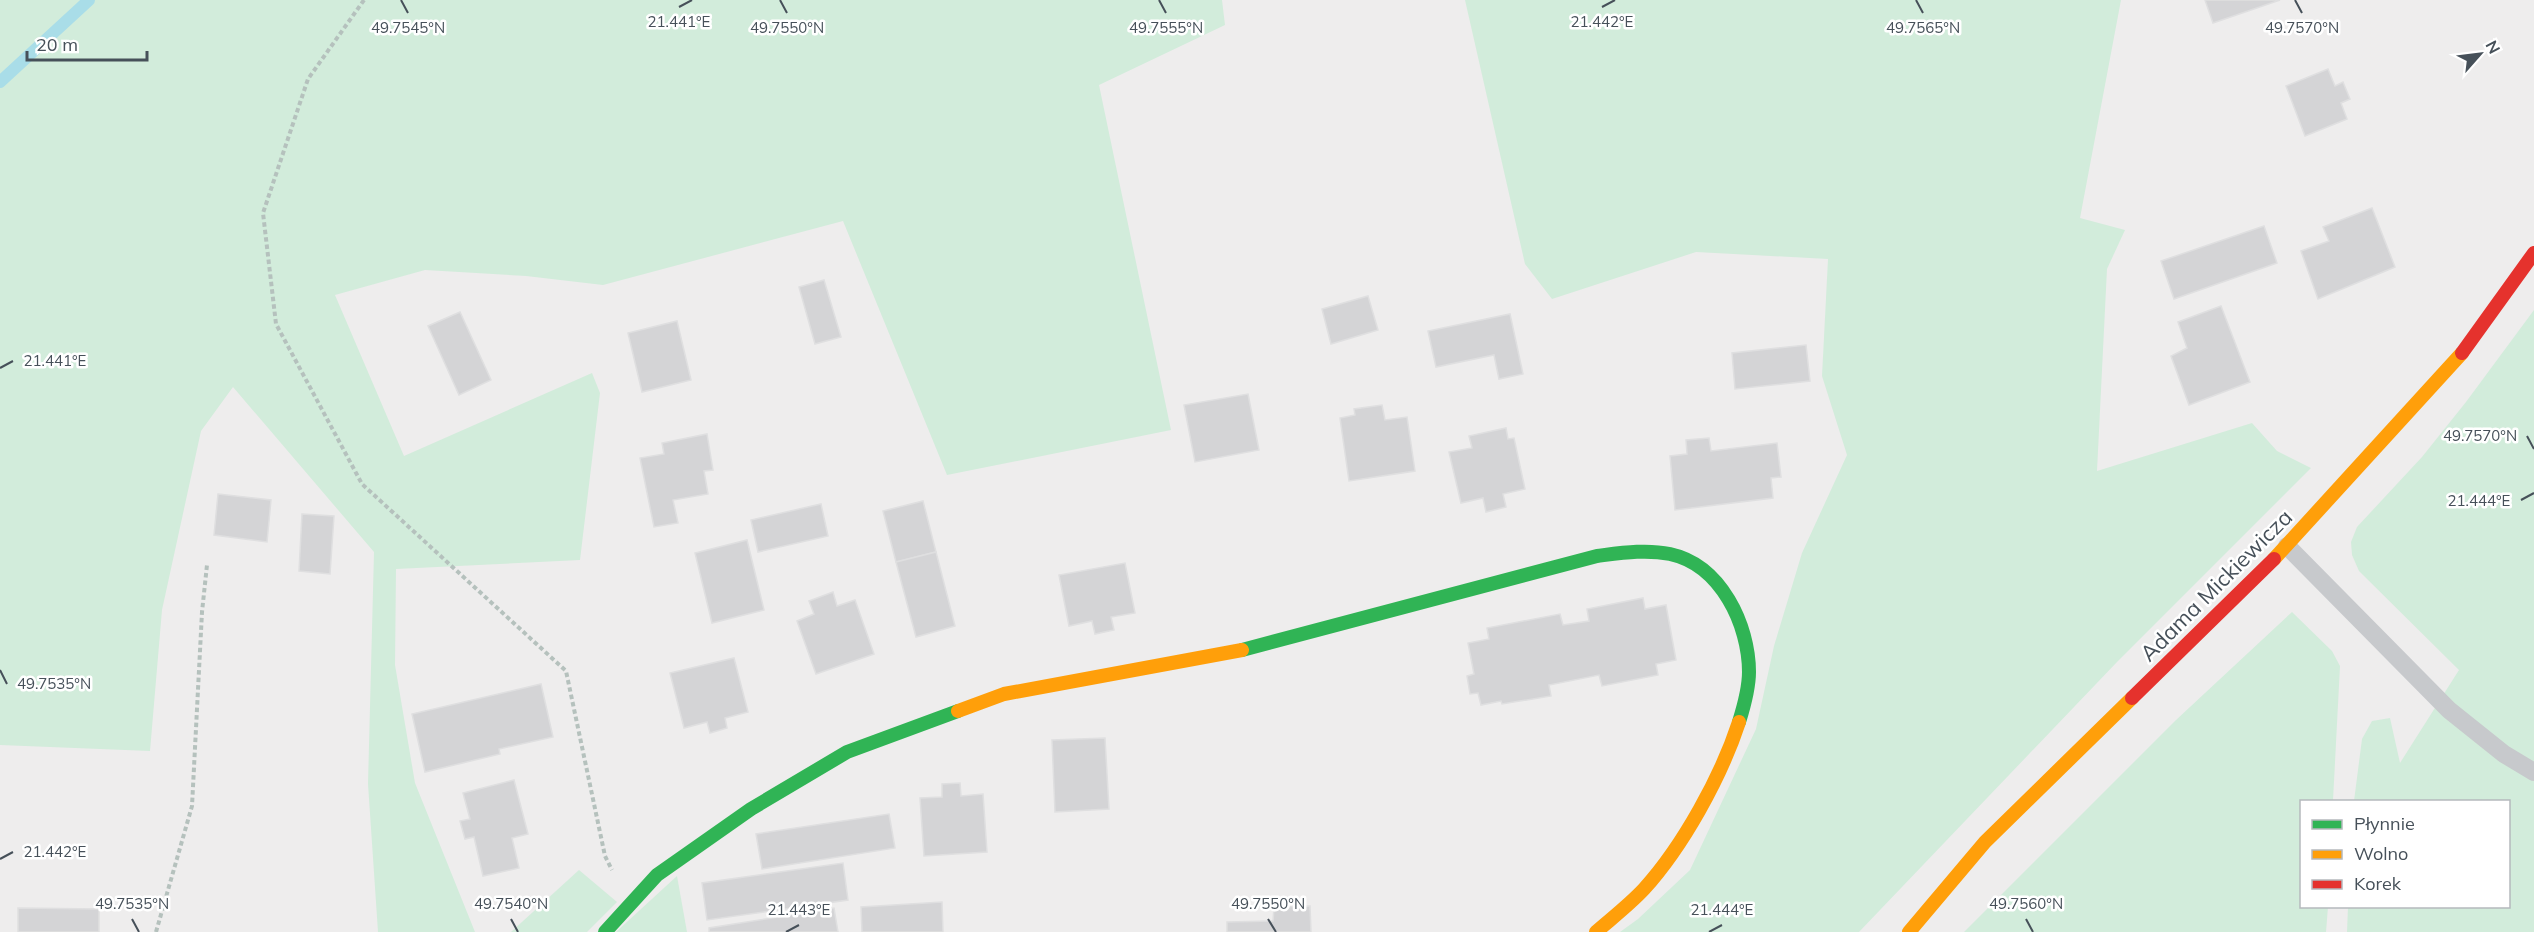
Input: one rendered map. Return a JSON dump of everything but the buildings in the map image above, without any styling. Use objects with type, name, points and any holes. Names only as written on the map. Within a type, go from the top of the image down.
[{"type":"street","name":"Adama Mickiewicza","points":[[1909,932],[1985,842],[2287,546],[2465,350],[2534,253]]},
{"type":"street","points":[[605,932],[657,875],[751,809],[847,752],[1004,694],[1239,651],[1597,556],[1639,551],[1672,553],[1693,561],[1717,581],[1736,612],[1745,640],[1749,680],[1746,698],[1734,735],[1690,823],[1648,884],[1616,916],[1596,932]]},
{"type":"lane","points":[[2287,546],[2450,710],[2504,754],[2534,772]]},
{"type":"path","points":[[364,0],[309,79],[263,213],[276,324],[362,484],[566,671],[605,856],[631,905]]},
{"type":"path","points":[[156,932],[192,806],[207,565]]},
{"type":"green space","points":[[0,0],[1222,0],[1225,25],[1099,85],[1171,430],[947,475],[843,221],[603,285],[526,276],[425,270],[335,295],[404,456],[592,373],[600,393],[580,560],[396,569],[395,665],[415,783],[475,932],[378,932],[368,784],[374,552],[233,387],[201,431],[162,610],[150,751],[0,745]]},
{"type":"green space","points":[[1465,0],[2121,0],[2080,218],[2125,230],[2107,269],[2097,471],[2252,423],[2277,451],[2311,468],[2117,662],[1859,932],[1620,932],[1638,919],[1690,870],[1756,729],[1774,646],[1802,553],[1847,455],[1822,376],[1828,259],[1696,252],[1552,299],[1525,264]]},
{"type":"green space","points":[[2534,310],[2534,932],[2347,932],[2348,908],[2510,908],[2510,800],[2354,800],[2362,739],[2372,721],[2390,718],[2400,763],[2459,670],[2359,571],[2352,555],[2351,542],[2357,527],[2422,457]]},
{"type":"green space","points":[[2292,612],[2332,651],[2340,666],[2333,800],[2300,800],[2300,908],[2328,908],[2326,932],[1964,932],[2176,720]]},
{"type":"green space","points":[[579,870],[617,902],[587,932],[511,932]]},
{"type":"green space","points":[[677,876],[687,932],[616,932]]},
{"type":"waterway","points":[[0,82],[89,0]]},
{"type":"traffic: fast","points":[[1242,650],[1597,556],[1634,552],[1670,554],[1688,560],[1704,570],[1729,600],[1737,617],[1744,635],[1749,672],[1739,722]]},
{"type":"traffic: fast","points":[[605,932],[657,875],[751,809],[847,752],[958,711]]},
{"type":"traffic: slow","points":[[2274,559],[2462,353]]},
{"type":"traffic: slow","points":[[958,711],[1004,694],[1242,650]]},
{"type":"traffic: slow","points":[[1909,932],[1985,842],[2132,698]]},
{"type":"traffic: slow","points":[[1596,932],[1644,889],[1673,852],[1711,788],[1739,722]]},
{"type":"traffic: jam","points":[[2462,353],[2534,253]]},
{"type":"traffic: jam","points":[[2132,698],[2274,559]]}]
